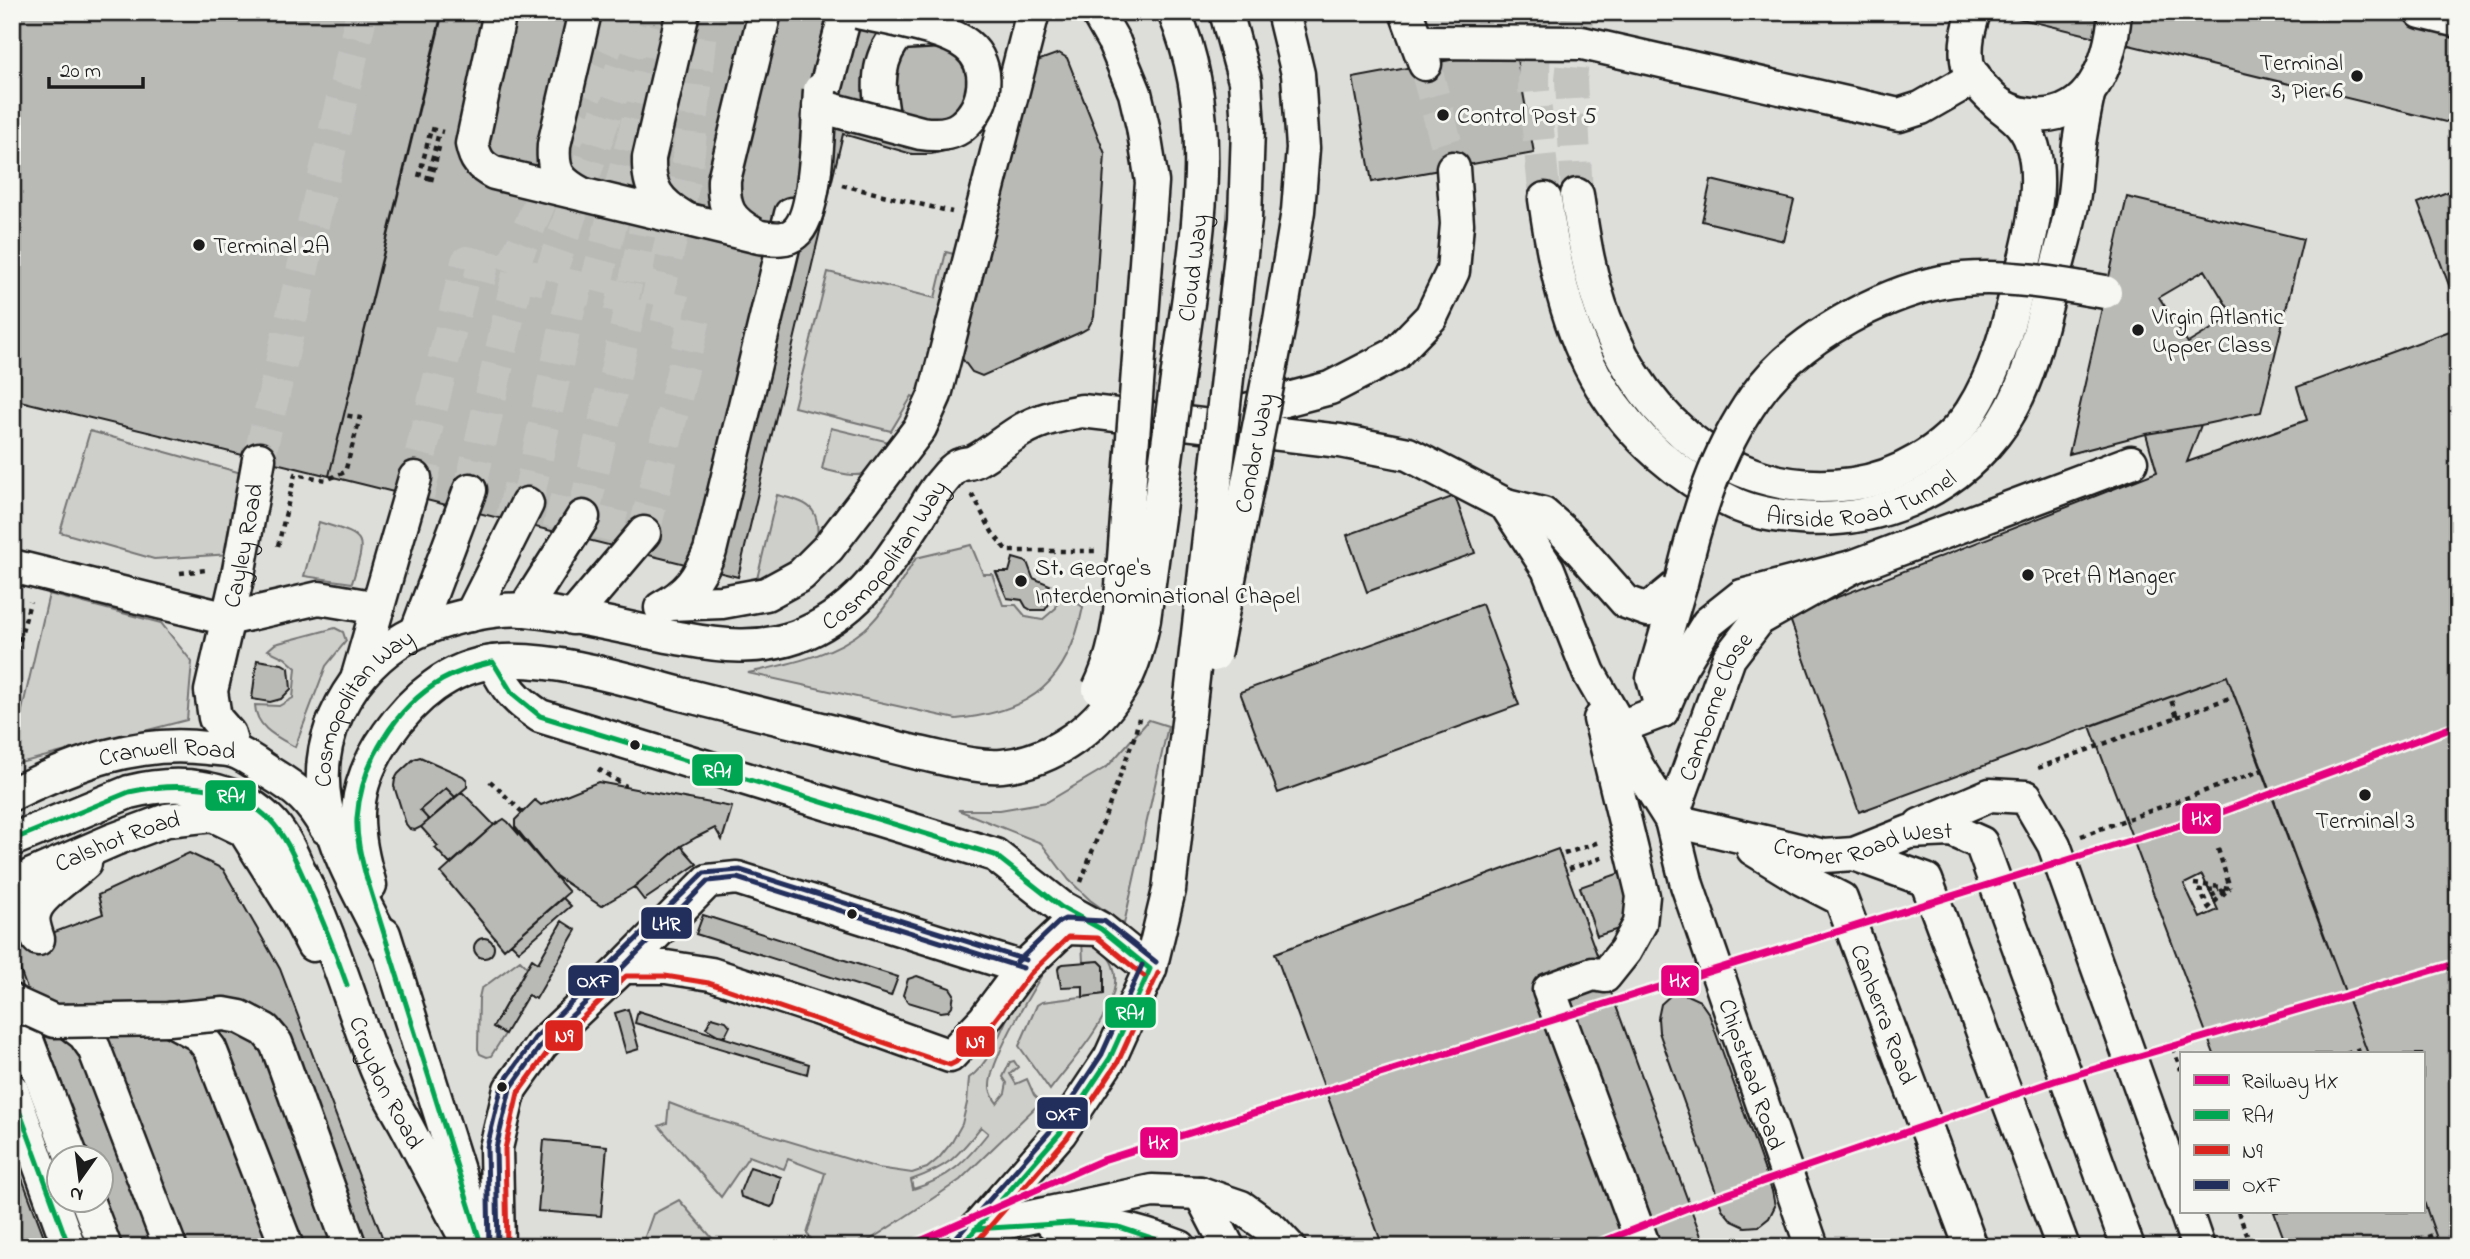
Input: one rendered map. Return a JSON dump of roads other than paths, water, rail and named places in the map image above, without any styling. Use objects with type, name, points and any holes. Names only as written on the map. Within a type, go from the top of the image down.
[{"type":"street","points":[[500,12],[471,144],[474,157],[482,167],[494,173],[583,195],[759,237],[779,239],[795,234],[804,222],[813,190],[820,90],[839,12]]},
{"type":"street","points":[[583,195],[558,176],[553,161],[554,145],[585,12]]},
{"type":"street","points":[[683,12],[649,158],[648,175],[655,194],[667,207],[685,218]]},
{"type":"street","points":[[759,237],[740,226],[728,214],[723,198],[724,180],[765,12]]},
{"type":"street","points":[[606,625],[652,613],[669,604],[687,591],[704,564],[774,276],[846,12]]},
{"type":"street","points":[[819,106],[921,134],[947,133],[961,127],[978,104],[984,79],[982,65],[975,54],[956,38],[858,12]]},
{"type":"street","points":[[669,604],[722,602],[766,594],[801,575],[828,548],[920,428],[935,395],[1033,12]]},
{"type":"street","points":[[482,1247],[361,856],[356,820],[361,786],[373,757],[413,703],[436,684],[461,670],[493,662],[529,662],[619,678],[918,753],[971,759],[1000,759],[1029,751],[1048,742],[1071,724],[1096,694],[1109,668],[1116,641],[1152,182],[1135,93],[1115,42],[1097,12]]},
{"type":"street","name":"Cloud Way","points":[[918,753],[970,764],[1001,766],[1031,761],[1052,753],[1083,732],[1109,706],[1126,679],[1138,648],[1190,290],[1200,193],[1202,134],[1199,100],[1193,64],[1174,12]]},
{"type":"street","points":[[967,1238],[1067,1122],[1110,1058],[1150,969],[1169,890],[1245,219],[1248,128],[1245,81],[1226,12]]},
{"type":"street","name":"Condor Way","points":[[1169,890],[1280,320],[1298,211],[1303,148],[1298,74],[1283,12]]},
{"type":"street","points":[[1406,12],[1422,54],[1582,43],[1899,115],[1921,108],[1975,77],[1967,63],[1967,38],[1974,12]]},
{"type":"street","name":"Airside Road Tunnel","points":[[1545,199],[1553,253],[1574,329],[1601,385],[1631,427],[1661,457],[1690,480],[1735,505],[1768,514],[1827,520],[1875,514],[1913,500],[1961,471],[1996,434],[2016,399],[2036,345],[2060,253],[2073,198],[2088,95],[2101,74],[2115,12]]},
{"type":"street","points":[[2421,12],[2458,21]]},
{"type":"street","points":[[885,124],[879,102],[879,84],[884,57],[891,42],[900,33],[934,31]]},
{"type":"street","name":"Airside Road Tunnel","points":[[1577,195],[1585,246],[1605,317],[1629,369],[1656,407],[1682,433],[1708,453],[1748,474],[1784,484],[1826,488],[1867,482],[1899,471],[1940,446],[1969,414],[1987,385],[2005,336],[2029,245],[2035,209],[2036,160],[2032,143],[2021,124],[1979,85],[1975,77]]},
{"type":"street","points":[[1997,103],[2021,114],[2045,117],[2071,109],[2088,95]]},
{"type":"street","points":[[1190,424],[1330,388],[1394,355],[1431,317],[1453,271],[1457,224],[1453,168]]},
{"type":"street","points":[[1661,711],[1653,678],[1709,485],[1756,396],[1792,357],[1840,321],[1895,295],[1961,279],[2029,279],[2105,292]]},
{"type":"street","name":"Cosmopolitan Way","points":[[390,953],[334,841],[324,805],[322,783],[325,744],[338,709],[357,681],[389,648],[417,631],[444,620],[524,610],[737,646],[764,644],[803,634],[831,619],[863,594],[897,550],[935,491],[958,466],[974,462],[1023,429],[1047,419],[1082,411],[1340,441],[1408,454],[1506,505],[1548,569],[1589,673]]},
{"type":"street","name":"Cayley Road","points":[[231,743],[215,718],[211,691],[240,563],[259,459]]},
{"type":"street","name":"Camborne Close","points":[[1620,727],[1661,711],[1681,667],[1708,623],[1742,596],[1852,567],[2131,462]]},
{"type":"street","points":[[357,681],[415,478]]},
{"type":"street","points":[[417,631],[470,490]]},
{"type":"street","points":[[471,615],[527,504]]},
{"type":"street","points":[[1506,505],[1543,513],[1566,534],[1626,602],[1648,610],[1681,583]]},
{"type":"street","points":[[524,610],[583,517]]},
{"type":"street","points":[[572,618],[644,533]]},
{"type":"street","name":"Camborne Close","points":[[1671,820],[1729,658],[1759,619],[1852,567]]},
{"type":"street","points":[[25,569],[227,624],[319,598],[378,608]]},
{"type":"street","points":[[1681,583],[1729,658]]},
{"type":"street","points":[[493,662],[503,682],[518,702],[540,716],[995,855],[1061,907],[1101,929],[1150,969]]},
{"type":"street","points":[[1589,673],[1643,896],[1640,924],[1625,951],[1605,976],[1593,974],[1549,990],[1644,1247]]},
{"type":"street","name":"Chipstead Road","points":[[1589,673],[1620,727],[1637,766],[1671,820],[1687,885],[1812,1247]]},
{"type":"street","name":"Cranwell Road","points":[[12,794],[57,772],[106,755],[150,747],[231,743],[312,804],[334,841]]},
{"type":"street","name":"Croydon Road","points":[[12,840],[129,792],[149,787],[183,786],[220,791],[251,806],[271,821],[287,844],[312,895],[334,947],[377,1070],[471,1247]]},
{"type":"street","points":[[1854,854],[1990,795],[2026,797],[2054,845],[2180,1197]]},
{"type":"street","name":"Calshot Road","points":[[12,888],[32,875],[167,820],[213,815],[244,830],[298,916],[377,1070]]},
{"type":"street","points":[[1671,820],[1731,836]]},
{"type":"street","name":"Cromer Road West","points":[[1731,836],[1824,856],[1854,854],[1909,832],[1952,830],[1981,843],[2128,1247]]},
{"type":"street","name":"Canberra Road","points":[[1731,836],[1841,899],[1971,1247]]},
{"type":"street","points":[[38,939],[33,924],[34,912],[40,902],[113,840]]},
{"type":"street","points":[[1854,854],[1926,880],[2063,1247]]},
{"type":"street","points":[[498,1247],[496,1148],[510,1089],[542,1044],[708,881],[737,878],[1023,968]]},
{"type":"street","points":[[623,967],[666,967],[711,974],[816,1007],[950,1056],[984,1020],[1023,968],[1065,928],[1101,929]]},
{"type":"street","points":[[12,1001],[54,1021],[169,1019],[223,1014],[240,1017],[265,1030],[276,1043],[350,1247]]},
{"type":"street","points":[[12,1001],[67,1144]]},
{"type":"street","points":[[169,1019],[199,1035],[210,1049],[287,1247]]},
{"type":"street","points":[[67,1021],[83,1034],[94,1048],[170,1247]]},
{"type":"street","points":[[12,1090],[69,1247]]},
{"type":"street","points":[[967,1238],[1152,1191],[1200,1194],[1241,1207],[1273,1230],[1289,1247]]},
{"type":"street","points":[[1200,1194],[1228,1247]]},
{"type":"street","points":[[93,1214],[105,1247]]},
{"type":"street","points":[[2187,1214],[2198,1247]]},
{"type":"street","points":[[967,1238],[1070,1223],[1119,1227],[1180,1247]]},
{"type":"tunnel","points":[[259,459],[362,12]]},
{"type":"tunnel","points":[[548,280],[641,12]]},
{"type":"tunnel","points":[[594,291],[665,12]]},
{"type":"tunnel","points":[[656,305],[687,170],[704,12]]},
{"type":"tunnel","points":[[1535,12],[1534,90],[1545,199]]},
{"type":"tunnel","points":[[1577,195],[1571,80],[1578,12]]},
{"type":"tunnel","points":[[510,272],[621,13]]},
{"type":"tunnel","points":[[1425,65],[1453,168]]},
{"type":"tunnel","points":[[583,517],[632,299],[653,183]]},
{"type":"tunnel","points":[[467,262],[696,314],[644,533],[415,478],[467,262]]},
{"type":"tunnel","points":[[470,490],[518,274]]},
{"type":"tunnel","points":[[527,504],[574,286]]},
{"type":"rail line","name":"HX","points":[[907,1247],[1103,1160],[2219,813],[2458,725]]},
{"type":"rail line","name":"HX","points":[[1589,1247],[1695,1205],[2057,1080],[2458,963]]},
{"type":"place","name":"Terminal 3, Pier 6","points":[[2357,76]]},
{"type":"place","name":"Control Post 5","points":[[1443,115]]},
{"type":"place","name":"Terminal 2A","points":[[199,245]]},
{"type":"place","name":"Virgin Atlantic Upper Class","points":[[2138,330]]},
{"type":"place","name":"Pret A Manger","points":[[2028,575]]},
{"type":"place","name":"St. George's Interdenominational Chapel","points":[[1021,581]]},
{"type":"place","name":"Terminal 3","points":[[2365,795]]}]
